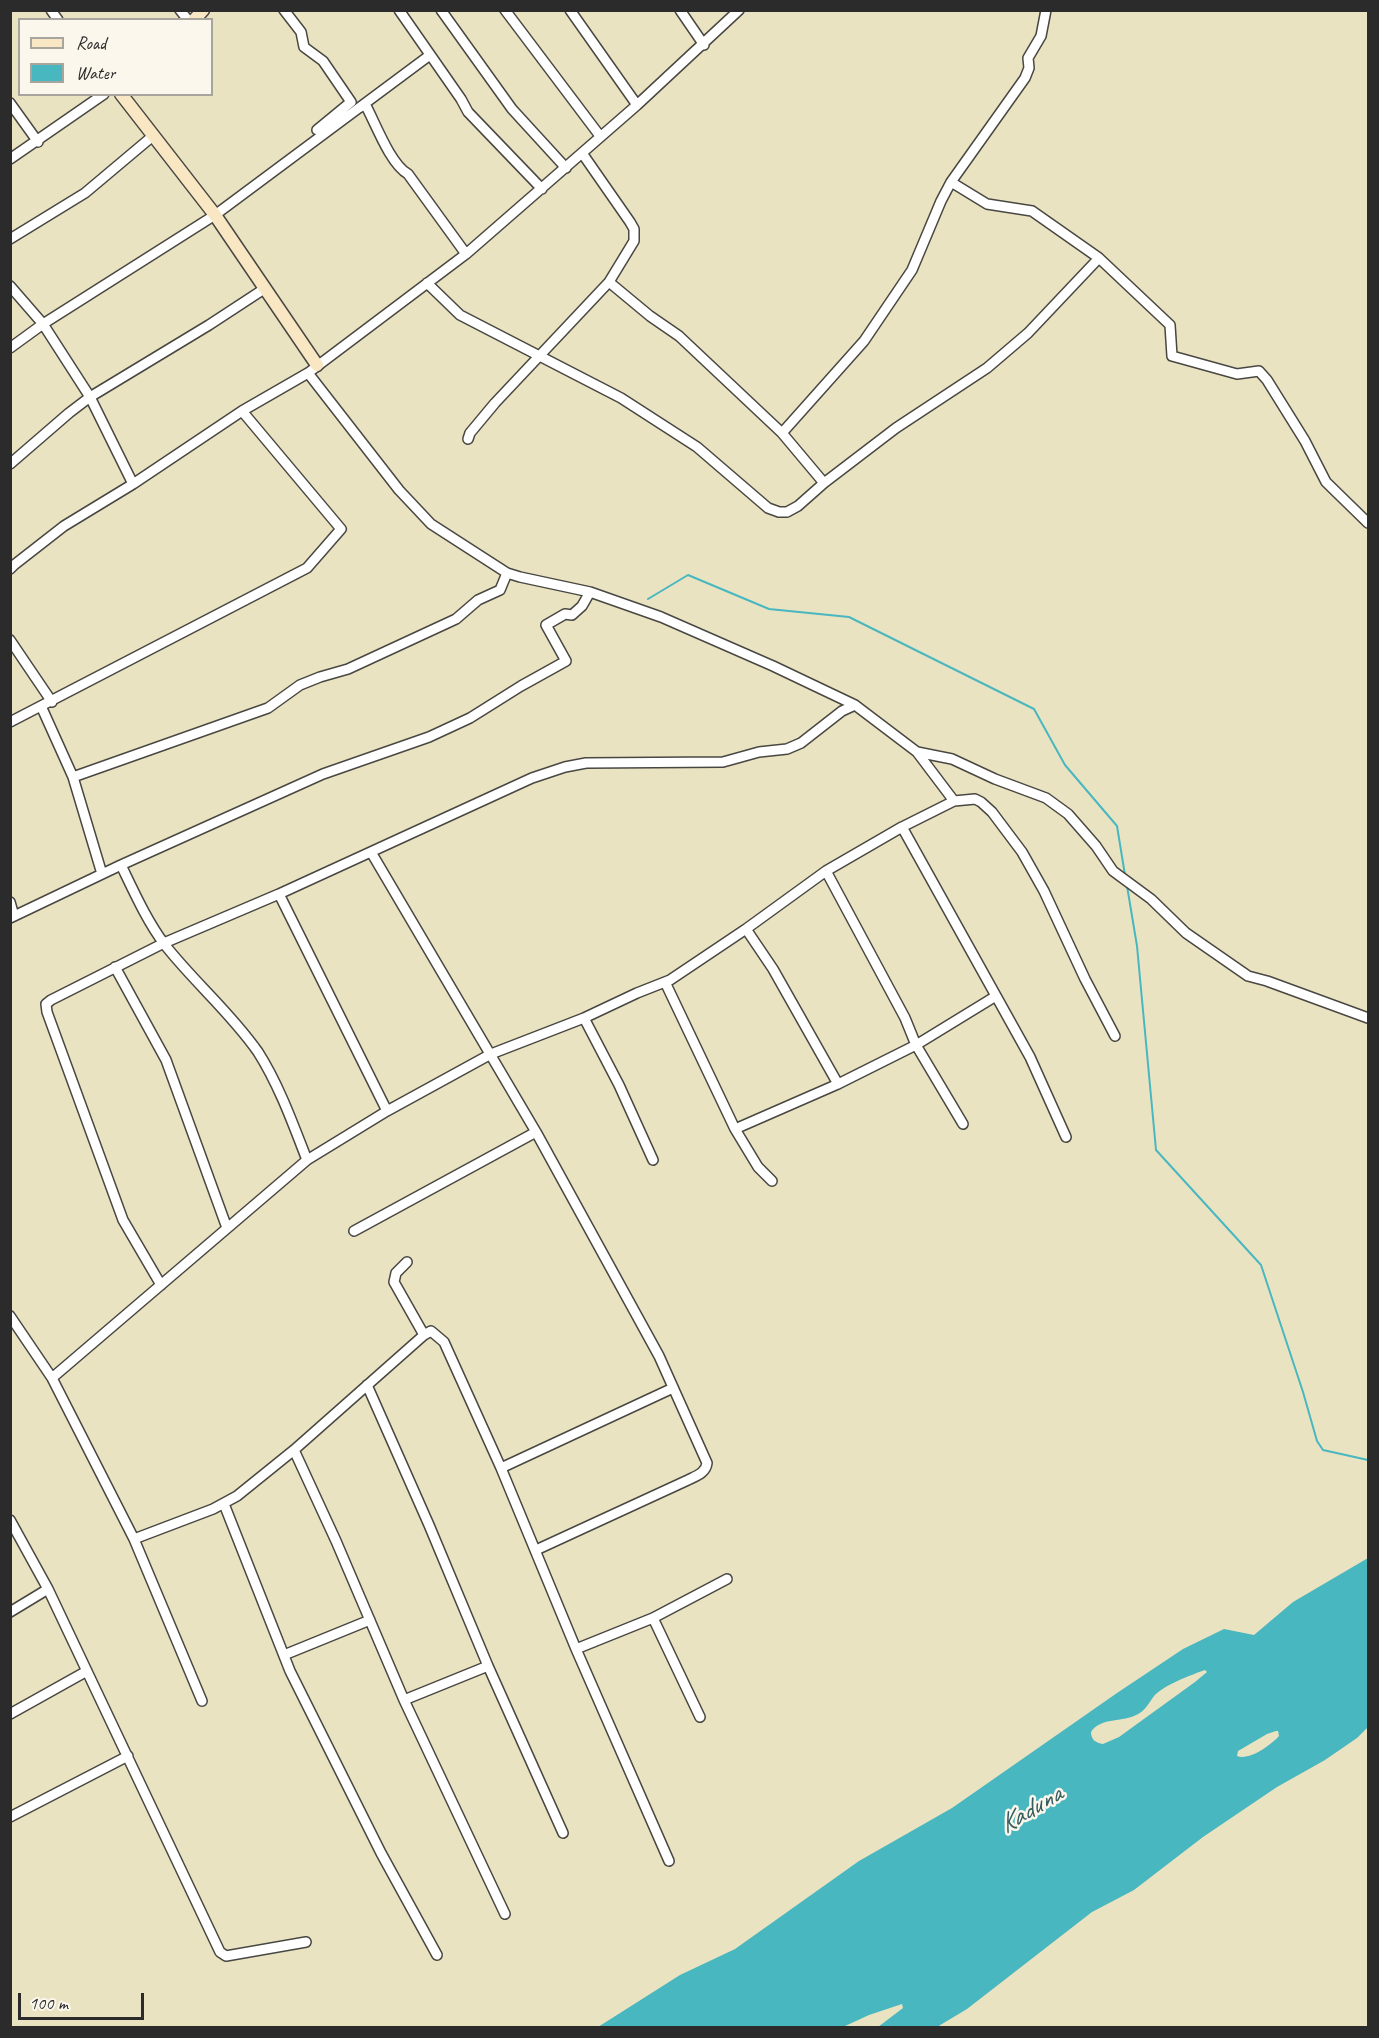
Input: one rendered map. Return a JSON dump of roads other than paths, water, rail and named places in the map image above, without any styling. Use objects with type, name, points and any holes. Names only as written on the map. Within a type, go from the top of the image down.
[{"type":"street","points":[[258,182],[351,102],[323,61],[304,47],[301,32],[284,10]]},
{"type":"street","points":[[399,10],[468,112],[542,189]]},
{"type":"street","points":[[441,10],[512,109],[566,168]]},
{"type":"street","points":[[506,10],[600,136]]},
{"type":"street","points":[[570,10],[637,105]]},
{"type":"street","points":[[680,10],[704,45]]},
{"type":"street","points":[[10,569],[64,526],[134,484],[242,411],[313,369],[466,254],[637,105],[739,10]]},
{"type":"street","points":[[782,433],[870,332],[912,270],[951,182],[1025,78],[1029,68],[1028,58],[1041,36],[1046,10]]},
{"type":"street","points":[[10,348],[43,324],[215,215],[430,55]]},
{"type":"street","points":[[10,159],[38,142],[101,96]]},
{"type":"street","points":[[124,96],[215,215],[313,369],[399,490],[431,524],[507,573],[590,592],[661,617],[855,705],[917,752],[954,801]]},
{"type":"street","points":[[10,103],[38,142]]},
{"type":"street","points":[[288,159],[365,104],[402,171],[408,174],[466,254]]},
{"type":"street","points":[[10,239],[85,193],[154,135]]},
{"type":"street","points":[[468,439],[470,433],[495,403],[609,282],[634,241],[634,230],[582,153]]},
{"type":"street","points":[[951,182],[987,204],[1032,211],[1099,258],[1170,325],[1172,356],[1237,374],[1258,371],[1267,380],[1305,441],[1326,483],[1368,523]]},
{"type":"street","points":[[427,283],[460,315],[621,398],[697,447],[768,508],[787,512],[798,506],[824,483],[896,428],[987,368],[1035,326],[1099,258]]},
{"type":"street","points":[[609,282],[650,316],[679,336],[782,433],[824,483]]},
{"type":"street","points":[[10,286],[43,324],[90,397],[134,484]]},
{"type":"street","points":[[10,464],[69,412],[90,397],[264,289]]},
{"type":"street","points":[[10,722],[307,568],[341,529],[242,411]]},
{"type":"street","points":[[73,777],[268,708],[300,685],[320,676],[348,669],[456,619],[478,600],[500,590],[507,573]]},
{"type":"street","points":[[10,902],[12,917],[323,774],[429,737],[470,718],[566,661],[546,625],[565,614],[572,615],[582,606],[590,592]]},
{"type":"street","points":[[10,640],[52,702]]},
{"type":"street","points":[[161,1285],[123,1220],[46,1004],[164,943],[279,894],[532,778],[565,767],[600,763],[723,762],[759,752],[787,749],[801,743],[842,711],[855,705]]},
{"type":"street","points":[[41,706],[73,777],[102,874]]},
{"type":"street","points":[[917,752],[952,759],[995,779],[1046,798],[1068,814],[1096,846],[1113,871],[1151,899],[1186,933],[1248,976],[1368,1018]]},
{"type":"street","points":[[52,1378],[307,1160],[387,1111],[491,1054],[584,1018],[665,982],[746,929],[826,871],[902,827],[954,801],[981,801],[1022,852],[1044,891],[1084,979],[1115,1036]]},
{"type":"street","points":[[902,827],[1030,1057],[1066,1137]]},
{"type":"street","points":[[371,852],[536,1132],[658,1356],[707,1463],[706,1468],[688,1480],[536,1550]]},
{"type":"street","points":[[121,866],[149,921],[164,943],[258,1053],[285,1106],[307,1160]]},
{"type":"street","points":[[826,871],[901,1009],[916,1045],[963,1124]]},
{"type":"street","points":[[279,894],[387,1111]]},
{"type":"street","points":[[746,929],[773,969],[838,1084]]},
{"type":"street","points":[[115,968],[166,1060],[227,1228]]},
{"type":"street","points":[[665,982],[735,1129],[758,1167],[772,1181]]},
{"type":"street","points":[[735,1129],[838,1084],[916,1045],[996,996]]},
{"type":"street","points":[[584,1018],[620,1085],[653,1160]]},
{"type":"street","points":[[354,1231],[536,1132]]},
{"type":"street","points":[[407,1262],[396,1273],[394,1282],[424,1335]]},
{"type":"street","points":[[10,1316],[52,1378],[134,1539],[202,1701]]},
{"type":"street","points":[[134,1539],[224,1504],[237,1496],[294,1450],[424,1335],[431,1331],[438,1335],[444,1342],[501,1468],[576,1649],[669,1861]]},
{"type":"street","points":[[367,1385],[563,1833]]},
{"type":"street","points":[[501,1468],[673,1388]]},
{"type":"street","points":[[294,1450],[404,1700],[505,1914]]},
{"type":"street","points":[[224,1504],[284,1655],[381,1853],[436,1955]]},
{"type":"street","points":[[10,1520],[48,1589],[220,1952],[226,1956],[306,1942]]},
{"type":"street","points":[[576,1649],[653,1618],[726,1579]]},
{"type":"street","points":[[10,1611],[48,1589]]},
{"type":"street","points":[[653,1618],[700,1717]]},
{"type":"street","points":[[284,1655],[370,1620]]},
{"type":"street","points":[[404,1700],[488,1666]]},
{"type":"street","points":[[10,1714],[87,1671]]},
{"type":"street","points":[[10,1816],[128,1756]]},
{"type":"water","name":"Kaduna","points":[[1368,1558],[1368,1727],[1357,1738],[1325,1760],[1277,1787],[1203,1837],[1134,1890],[1092,1912],[967,2009],[937,2027],[878,2027],[903,2008],[902,2004],[843,2027],[598,2027],[680,1975],[735,1949],[859,1861],[952,1808],[1183,1649],[1224,1629],[1254,1635],[1293,1602]],"holes":[[[1205,1670],[1207,1672],[1195,1682],[1119,1737],[1103,1744],[1093,1739],[1091,1732],[1100,1724],[1138,1714],[1164,1688]],[[1276,1731],[1279,1736],[1265,1748],[1248,1756],[1237,1756],[1238,1751]]]},
{"type":"waterway","points":[[648,599],[688,575],[769,609],[849,617],[1034,709],[1065,765],[1117,826],[1125,875]]},
{"type":"waterway","points":[[1127,886],[1137,946],[1156,1150],[1261,1265],[1317,1441],[1323,1450],[1368,1460]]}]
